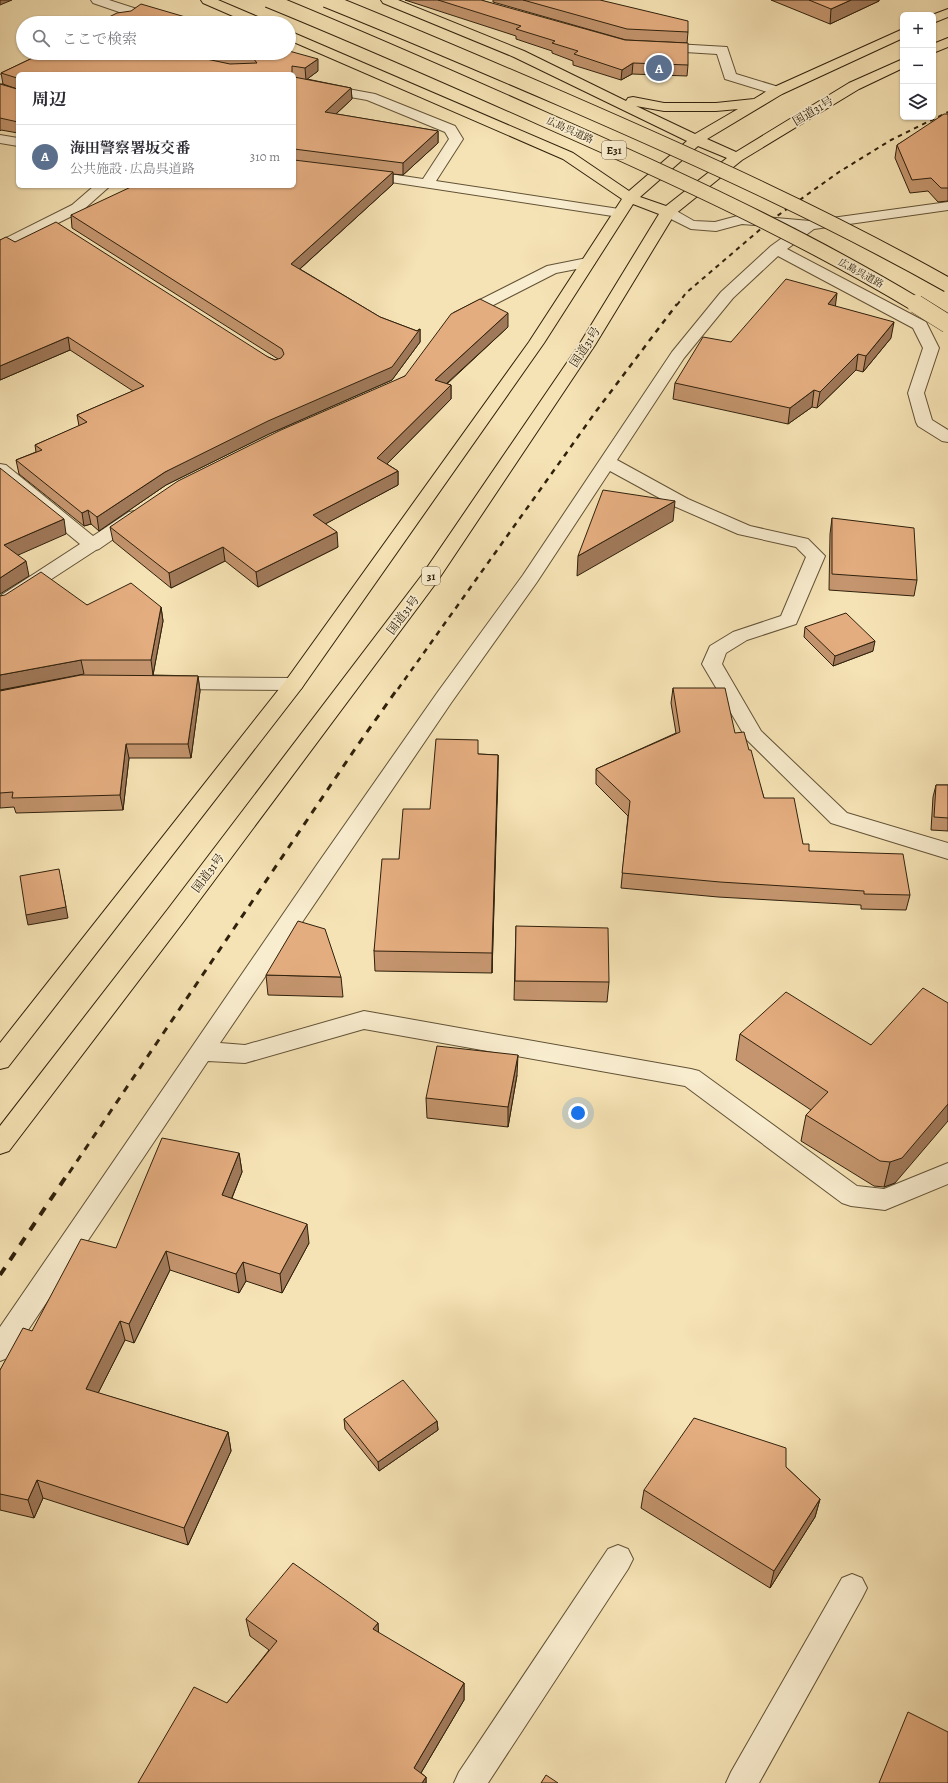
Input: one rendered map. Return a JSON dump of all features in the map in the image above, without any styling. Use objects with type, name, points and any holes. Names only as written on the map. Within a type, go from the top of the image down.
[{"type":"highway","points":[[207,0],[244,16]]},
{"type":"highway","name":"広島呉道路","points":[[268,0],[349,33],[605,146],[730,204],[824,252],[894,291],[948,324]]},
{"type":"highway","name":"E31","points":[[326,0],[636,132],[764,190],[859,237],[948,285]]},
{"type":"highway","points":[[387,0],[519,54],[696,140],[737,157]]},
{"type":"highway","points":[[936,19],[948,13]]},
{"type":"highway","points":[[0,1060],[294,684],[536,343],[630,198],[696,140],[777,91],[900,34]]},
{"type":"highway","points":[[296,38],[568,156],[630,198],[668,212]]},
{"type":"highway","points":[[935,48],[948,42]]},
{"type":"highway","name":"国道31号","points":[[0,1144],[181,908],[429,579],[587,344],[668,212],[737,157],[854,86],[900,64]]},
{"type":"highway","points":[[606,97],[664,107],[716,107],[759,102]]},
{"type":"street","points":[[97,0],[136,13],[130,16]]},
{"type":"street","points":[[647,46],[722,50],[730,76],[777,91]]},
{"type":"street","points":[[25,72],[44,60]]},
{"type":"street","points":[[2,87],[16,78]]},
{"type":"street","points":[[296,83],[370,97],[450,130],[456,139],[427,183]]},
{"type":"street","points":[[0,152],[11,141]]},
{"type":"street","points":[[348,172],[619,213]]},
{"type":"street","points":[[0,247],[77,208],[101,188]]},
{"type":"street","points":[[668,212],[691,225],[697,226],[716,227],[741,219],[810,225],[948,206]]},
{"type":"street","points":[[50,222],[63,230]]},
{"type":"street","points":[[0,1350],[202,1051],[444,698],[530,578],[678,355],[727,295],[776,249],[810,225]]},
{"type":"street","points":[[776,249],[920,325],[931,348],[916,393],[924,422],[948,437]]},
{"type":"street","points":[[444,324],[552,269],[587,263]]},
{"type":"street","points":[[607,462],[682,503],[744,530],[802,543],[816,556],[789,620],[740,636],[717,650],[712,664],[754,735],[839,818],[948,851]]},
{"type":"street","points":[[0,470],[93,545]]},
{"type":"street","points":[[0,604],[93,545],[148,507]]},
{"type":"street","points":[[154,683],[294,684]]},
{"type":"street","points":[[202,1051],[245,1054],[364,1020],[690,1078],[851,1196],[885,1200],[948,1173]]},
{"type":"street","points":[[470,1783],[618,1559]]},
{"type":"street","points":[[742,1783],[852,1588]]},
{"type":"building","points":[[438,0],[481,0],[625,40],[688,43],[688,65],[633,63],[622,70],[574,54],[578,51],[552,43],[555,41],[516,29],[521,26]]},
{"type":"building","points":[[523,0],[600,0],[688,21],[688,32],[627,29]]},
{"type":"building","points":[[809,0],[851,0],[831,9]]},
{"type":"building","points":[[141,4],[182,16],[111,16],[117,13],[131,11]]},
{"type":"building","points":[[296,53],[318,59],[305,68],[292,66],[292,72],[16,72],[16,78],[1,73],[28,60],[211,60],[230,64],[257,63],[255,60],[296,60]]},
{"type":"building","points":[[296,77],[351,88],[325,112],[438,131],[403,163],[296,149]]},
{"type":"building","points":[[0,84],[16,89],[16,122],[0,118]]},
{"type":"building","points":[[944,114],[948,114],[948,188],[941,188],[931,178],[912,180],[897,145]]},
{"type":"building","points":[[296,160],[393,172],[291,264],[380,317],[417,331],[420,329],[392,367],[268,421],[165,472],[97,517],[88,510],[82,513],[16,460],[42,450],[35,445],[87,422],[77,415],[144,386],[68,337],[0,366],[0,240],[6,237],[15,242],[56,222],[268,357],[275,360],[281,358],[284,354],[282,349],[71,215],[129,188],[296,188]]},
{"type":"building","points":[[786,279],[837,293],[828,304],[894,322],[866,356],[858,354],[820,392],[814,390],[790,408],[675,383],[703,337],[731,342]]},
{"type":"building","points":[[480,299],[508,313],[435,380],[451,385],[377,458],[398,471],[313,515],[337,532],[256,572],[223,547],[169,573],[110,527],[178,481],[281,430],[405,376],[451,314]]},
{"type":"building","points":[[0,468],[64,519],[4,545],[26,561],[0,578]]},
{"type":"building","points":[[603,490],[675,501],[578,556]]},
{"type":"building","points":[[832,518],[914,528],[917,580],[832,574]]},
{"type":"building","points":[[41,572],[87,605],[131,583],[161,607],[151,660],[81,660],[0,675],[0,596],[5,595]]},
{"type":"building","points":[[846,613],[875,641],[835,656],[805,627]]},
{"type":"building","points":[[81,675],[198,676],[188,744],[126,744],[120,795],[12,798],[13,792],[0,793],[0,691]]},
{"type":"building","points":[[673,688],[725,688],[735,733],[744,732],[749,750],[751,750],[764,798],[794,798],[803,844],[809,844],[809,851],[903,854],[910,895],[864,894],[864,891],[720,882],[622,873],[630,801],[596,769],[680,732]]},
{"type":"building","points":[[436,739],[478,740],[478,754],[498,755],[492,953],[374,951],[382,859],[399,859],[403,809],[430,809]]},
{"type":"building","points":[[936,785],[948,785],[948,818],[934,817]]},
{"type":"building","points":[[59,869],[66,907],[26,915],[20,876]]},
{"type":"building","points":[[298,921],[325,929],[341,977],[266,975]]},
{"type":"building","points":[[516,926],[608,928],[609,982],[515,981]]},
{"type":"building","points":[[923,988],[948,1003],[948,1104],[902,1158],[890,1162],[880,1161],[806,1115],[828,1092],[740,1034],[786,992],[871,1045]]},
{"type":"building","points":[[437,1046],[518,1055],[508,1107],[426,1098]]},
{"type":"building","points":[[162,1138],[239,1153],[222,1195],[307,1224],[280,1274],[243,1262],[236,1274],[166,1251],[129,1324],[120,1321],[86,1389],[228,1432],[184,1528],[37,1480],[28,1500],[0,1494],[0,1370],[23,1328],[32,1331],[81,1239],[116,1248]]},
{"type":"building","points":[[403,1380],[437,1421],[378,1462],[344,1419]]},
{"type":"building","points":[[694,1418],[786,1448],[786,1467],[820,1499],[774,1571],[644,1490]]},
{"type":"building","points":[[293,1563],[378,1623],[373,1629],[464,1683],[414,1768],[426,1777],[422,1783],[138,1783],[194,1687],[227,1703],[277,1641],[246,1619]]},
{"type":"building","points":[[908,1712],[948,1732],[948,1783],[879,1783]]},
{"type":"building","points":[[546,1775],[558,1783],[541,1783]]},
{"type":"railway","points":[[677,305],[686,293],[770,221],[839,172],[891,140],[948,112]]},
{"type":"railway","points":[[398,689],[597,410],[677,304]]},
{"type":"railway","points":[[69,1173],[355,749],[398,688]]},
{"type":"railway","points":[[0,1275],[69,1172]]},
{"type":"place","name":"海田警察署坂交番","points":[[659,68]]}]
